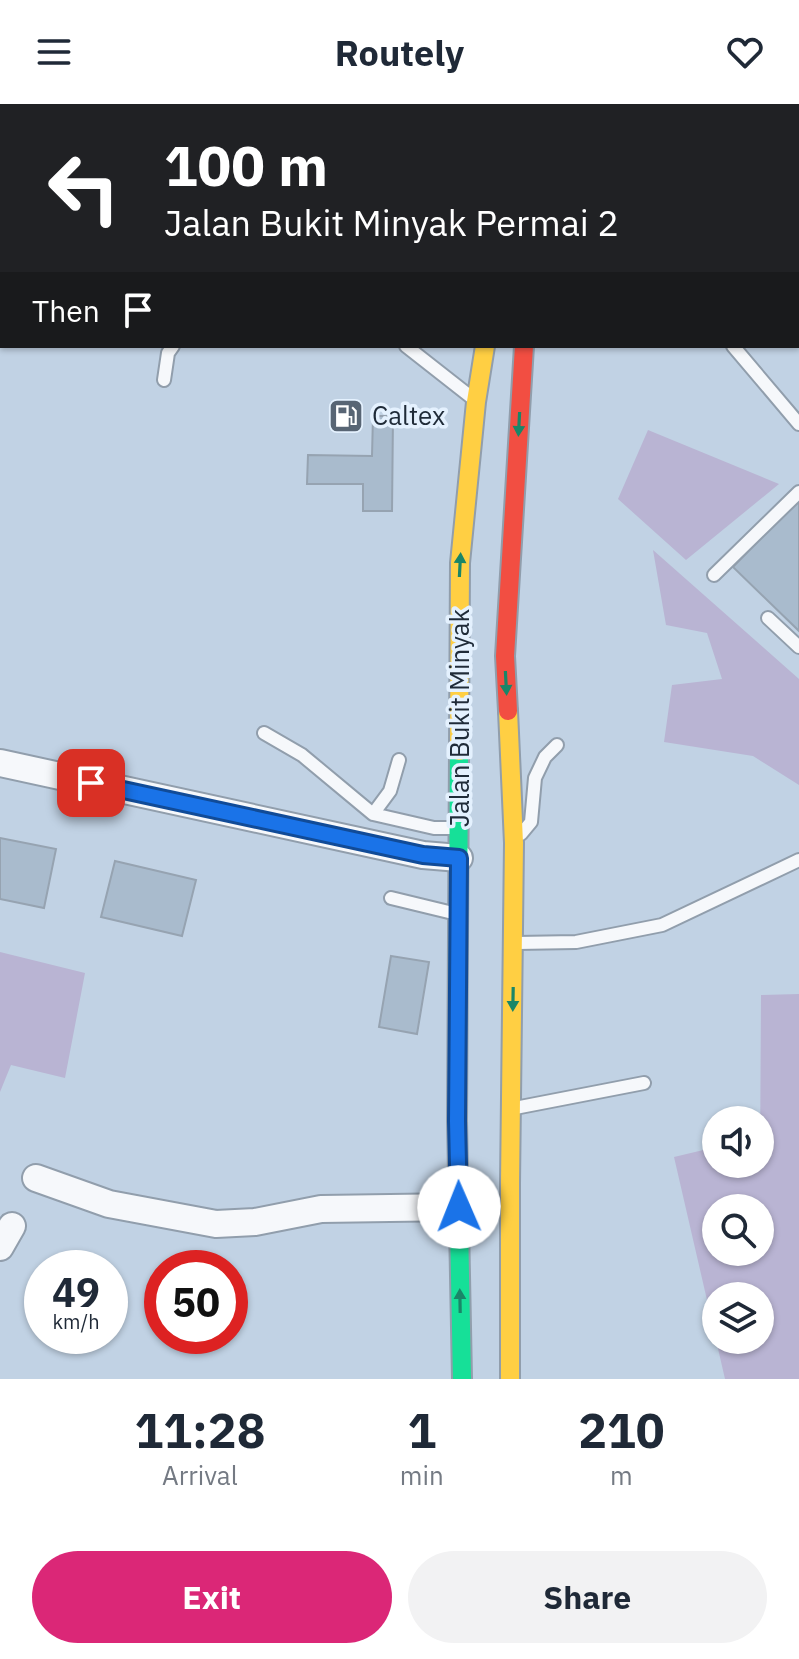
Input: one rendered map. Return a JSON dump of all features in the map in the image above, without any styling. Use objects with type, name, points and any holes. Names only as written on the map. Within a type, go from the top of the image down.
[{"type":"main road","name":"Jalan Bukit Minyak","points":[[473,1375],[459,1207],[457,1121],[460,563],[476,402],[485,348]]},
{"type":"main road","name":"Jalan Bukit Minyak","points":[[510,1370],[514,843],[505,656],[524,348]]},
{"type":"main road","points":[[473,1375],[510,1370]]},
{"type":"street","points":[[0,763],[423,855],[459,858]]},
{"type":"street","points":[[36,1178],[109,1204],[216,1224],[255,1222],[321,1209],[459,1207]]},
{"type":"lane","points":[[164,380],[172,348]]},
{"type":"lane","points":[[408,348],[476,402]]},
{"type":"lane","points":[[735,348],[799,424]]},
{"type":"lane","points":[[714,575],[799,492]]},
{"type":"lane","points":[[768,618],[799,647]]},
{"type":"lane","points":[[264,733],[302,755],[373,814],[434,828],[459,828]]},
{"type":"lane","points":[[514,843],[531,822],[535,778],[545,757],[557,745]]},
{"type":"lane","points":[[373,814],[390,791],[399,760]]},
{"type":"lane","points":[[513,944],[576,942],[662,925],[799,860]]},
{"type":"lane","points":[[391,898],[459,915]]},
{"type":"lane","points":[[511,1108],[644,1083]]},
{"type":"shaded area","points":[[648,430],[779,484],[686,560],[618,499]]},
{"type":"shaded area","points":[[653,550],[799,679],[799,785],[753,756],[664,742],[672,685],[722,679],[707,633],[666,625]]},
{"type":"shaded area","points":[[0,952],[85,973],[65,1078],[11,1065],[0,1092]]},
{"type":"shaded area","points":[[799,994],[799,1379],[725,1379],[719,1354],[774,1354],[774,1282],[703,1282],[674,1157],[702,1150],[702,1178],[774,1178],[774,1106],[760,1106],[761,995]]},
{"type":"building","points":[[373,416],[393,416],[392,511],[363,511],[363,484],[307,484],[308,455],[372,456]]},
{"type":"building","points":[[799,499],[799,631],[733,567]]},
{"type":"building","points":[[0,838],[56,849],[44,908],[0,899]]},
{"type":"building","points":[[115,861],[196,880],[182,936],[101,917]]},
{"type":"building","points":[[391,956],[429,962],[417,1034],[379,1027]]},
{"type":"traffic: fast","points":[[459,751],[457,1121],[462,1379]]},
{"type":"traffic: slow","points":[[459,751],[460,563],[476,402],[485,348]]},
{"type":"traffic: slow","points":[[508,711],[514,843],[510,1379]]},
{"type":"traffic: jam","points":[[508,711],[505,656],[524,348]]},
{"type":"place","name":"Caltex","points":[[346,416]]},
{"type":"route","points":[[91,783],[423,855],[459,858],[459,1207]]}]
